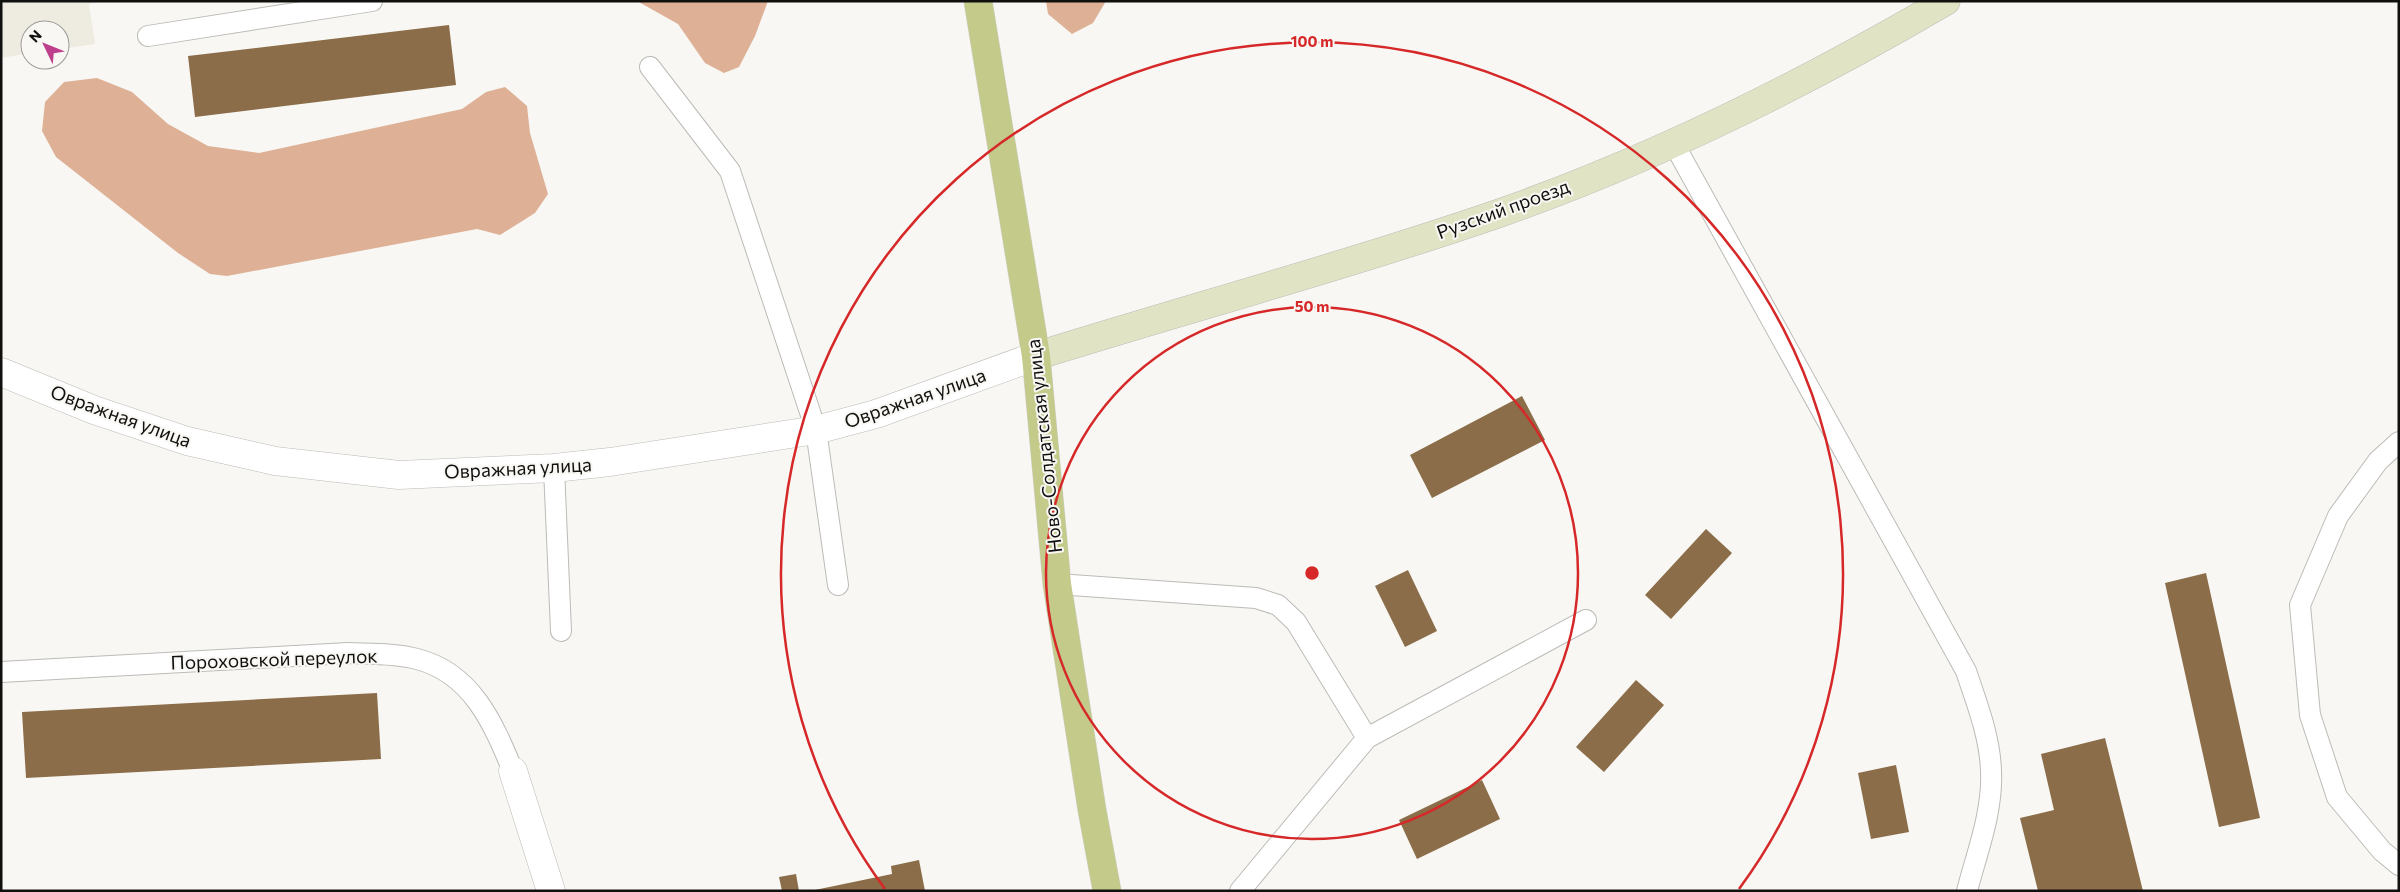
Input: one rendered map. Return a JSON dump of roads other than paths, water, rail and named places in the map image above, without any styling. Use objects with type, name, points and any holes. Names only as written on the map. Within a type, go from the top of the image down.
[{"type":"main road","name":"Ново-Солдатская улица","points":[[978,1],[1036,356],[1057,584],[1092,810],[1107,891]]},
{"type":"street","name":"Рузский проезд","points":[[1036,356],[1183,310],[1355,260],[1499,213],[1674,144],[1859,52],[1946,1]]},
{"type":"street","name":"Овражная улица","points":[[1,372],[94,410],[187,441],[275,461],[400,475],[554,468],[610,462],[816,430],[876,414],[1036,356]]},
{"type":"street","name":"Пороховской переулок","points":[[513,771],[550,891]]},
{"type":"lane","points":[[148,36],[372,1]]},
{"type":"lane","points":[[650,67],[730,171],[816,430],[838,585]]},
{"type":"lane","points":[[1674,144],[1966,671],[1984,722],[1991,771],[1988,813],[1966,891]]},
{"type":"lane","points":[[2399,442],[2378,462],[2338,516],[2300,605],[2310,715],[2337,797],[2382,851],[2399,865]]},
{"type":"lane","points":[[554,468],[561,631]]},
{"type":"lane","points":[[1057,584],[1256,598],[1278,605],[1296,622],[1368,738]]},
{"type":"lane","points":[[1240,891],[1368,738],[1586,620]]},
{"type":"lane","name":"Пороховской переулок","points":[[1,672],[348,653],[388,654],[417,659],[438,667],[460,680],[474,695],[492,722],[513,771]]}]
